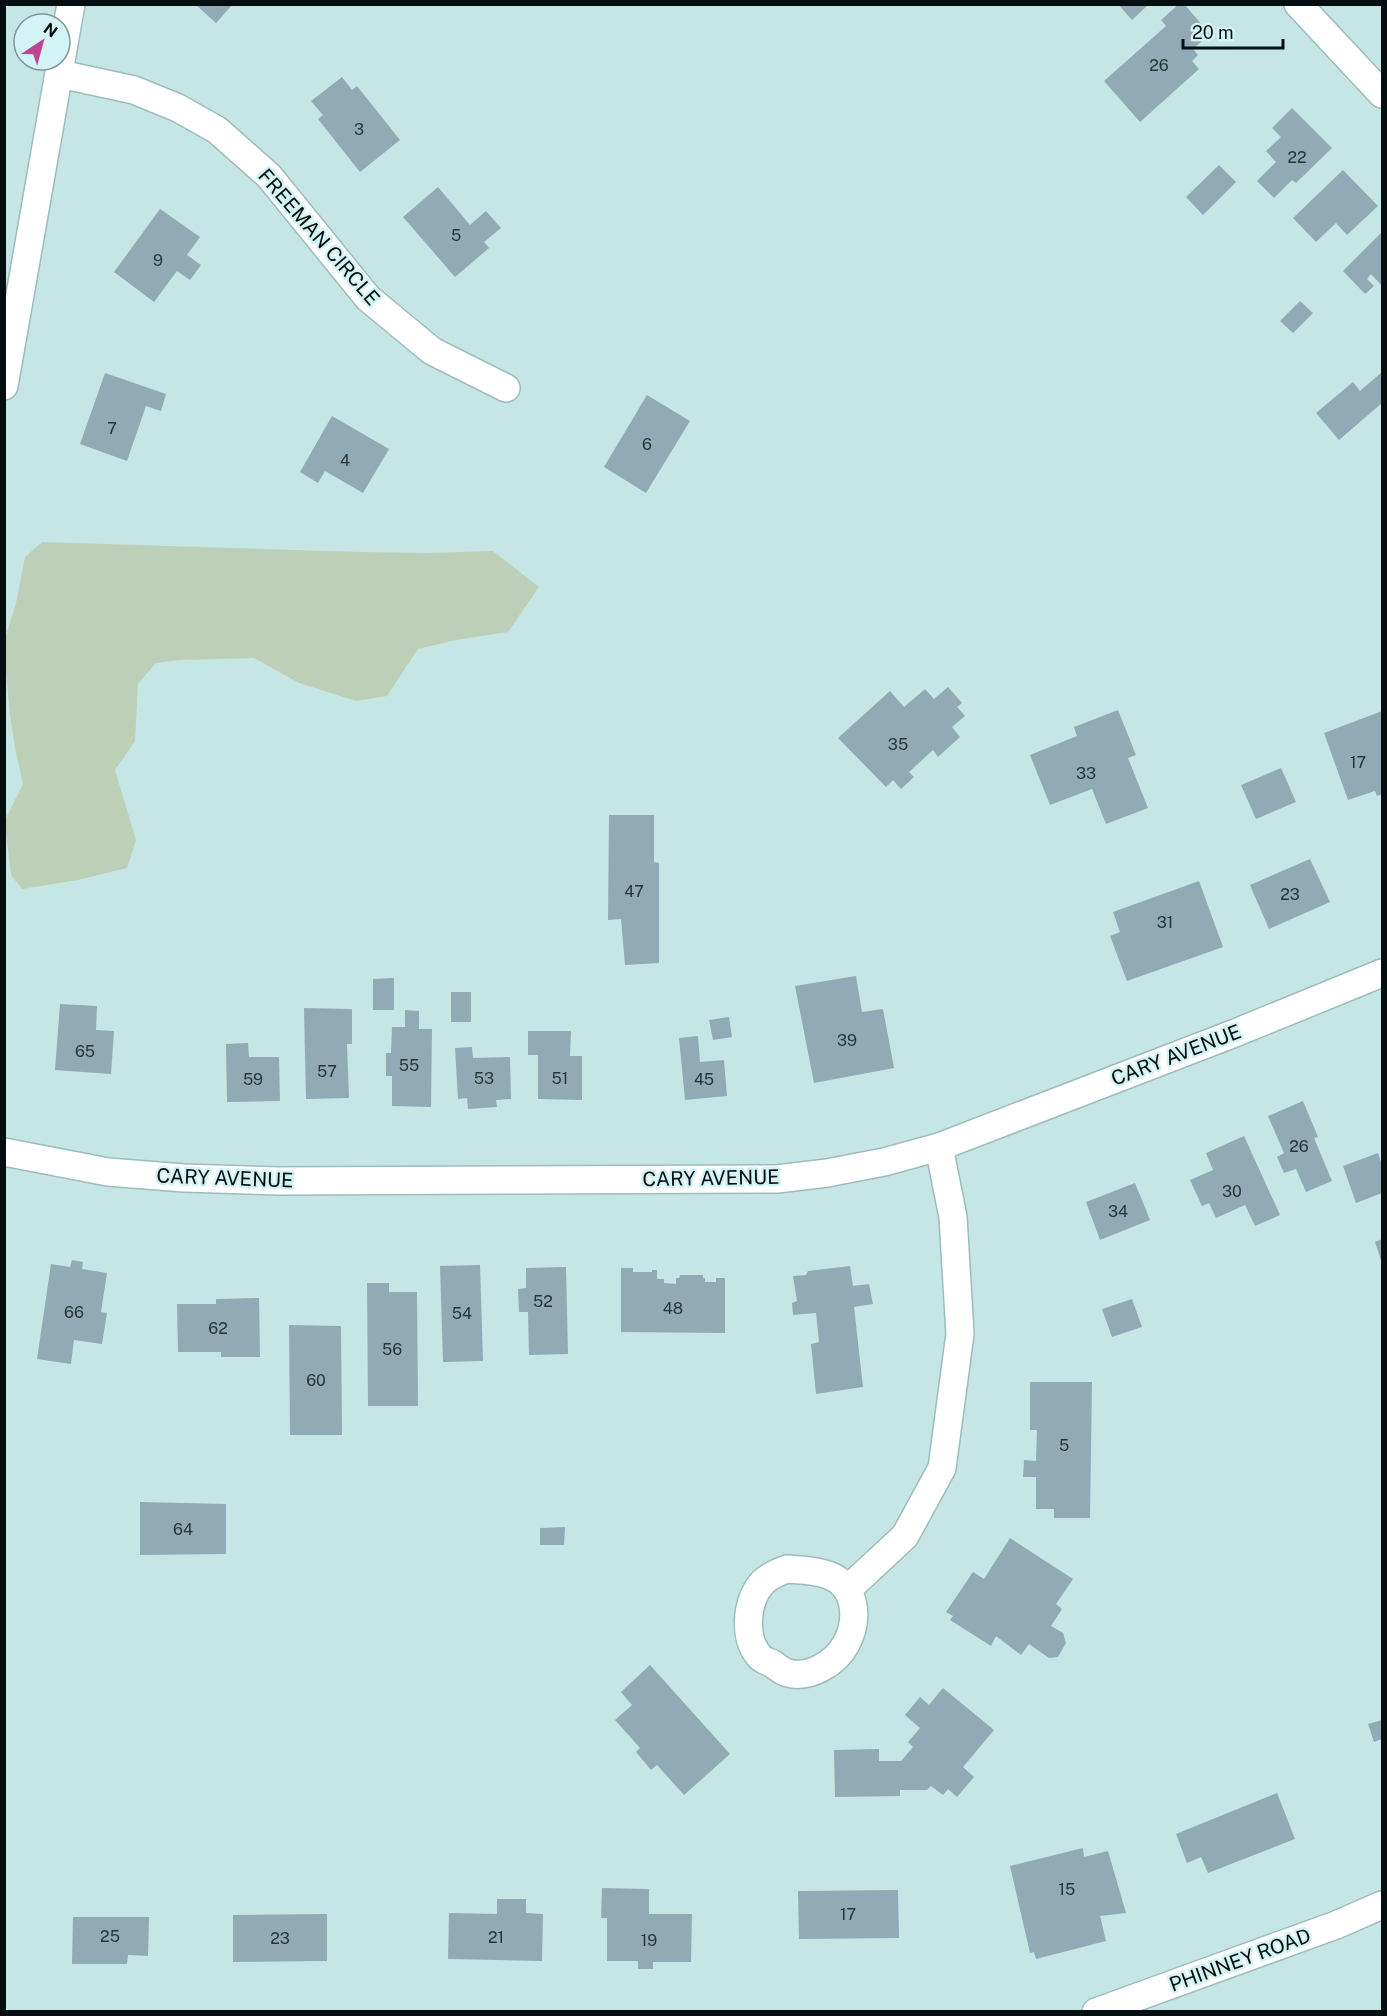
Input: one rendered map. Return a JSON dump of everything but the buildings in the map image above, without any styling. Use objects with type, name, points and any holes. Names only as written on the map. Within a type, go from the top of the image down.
[{"type":"street","points":[[4,386],[71,4]]},
{"type":"street","points":[[1298,4],[1383,94]]},
{"type":"street","name":"FREEMAN CIRCLE","points":[[60,74],[134,90],[178,108],[217,130],[269,176],[368,298],[432,351],[507,388]]},
{"type":"street","name":"CARY AVENUE","points":[[4,1152],[108,1172],[184,1178],[279,1181],[777,1179],[827,1173],[884,1162],[939,1147],[1235,1033],[1383,973]]},
{"type":"street","points":[[848,1589],[905,1536],[942,1468],[960,1334],[953,1216],[939,1147]]},
{"type":"street","name":"PHINNEY ROAD","points":[[1096,2012],[1336,1925],[1383,1905]]},
{"type":"green space","points":[[42,542],[360,552],[493,551],[539,587],[508,632],[418,649],[387,696],[356,701],[299,683],[254,658],[156,663],[138,684],[135,741],[115,770],[136,840],[127,868],[78,880],[22,889],[11,875],[5,825],[5,820],[23,784],[10,715],[5,639],[16,603],[25,557]]}]
